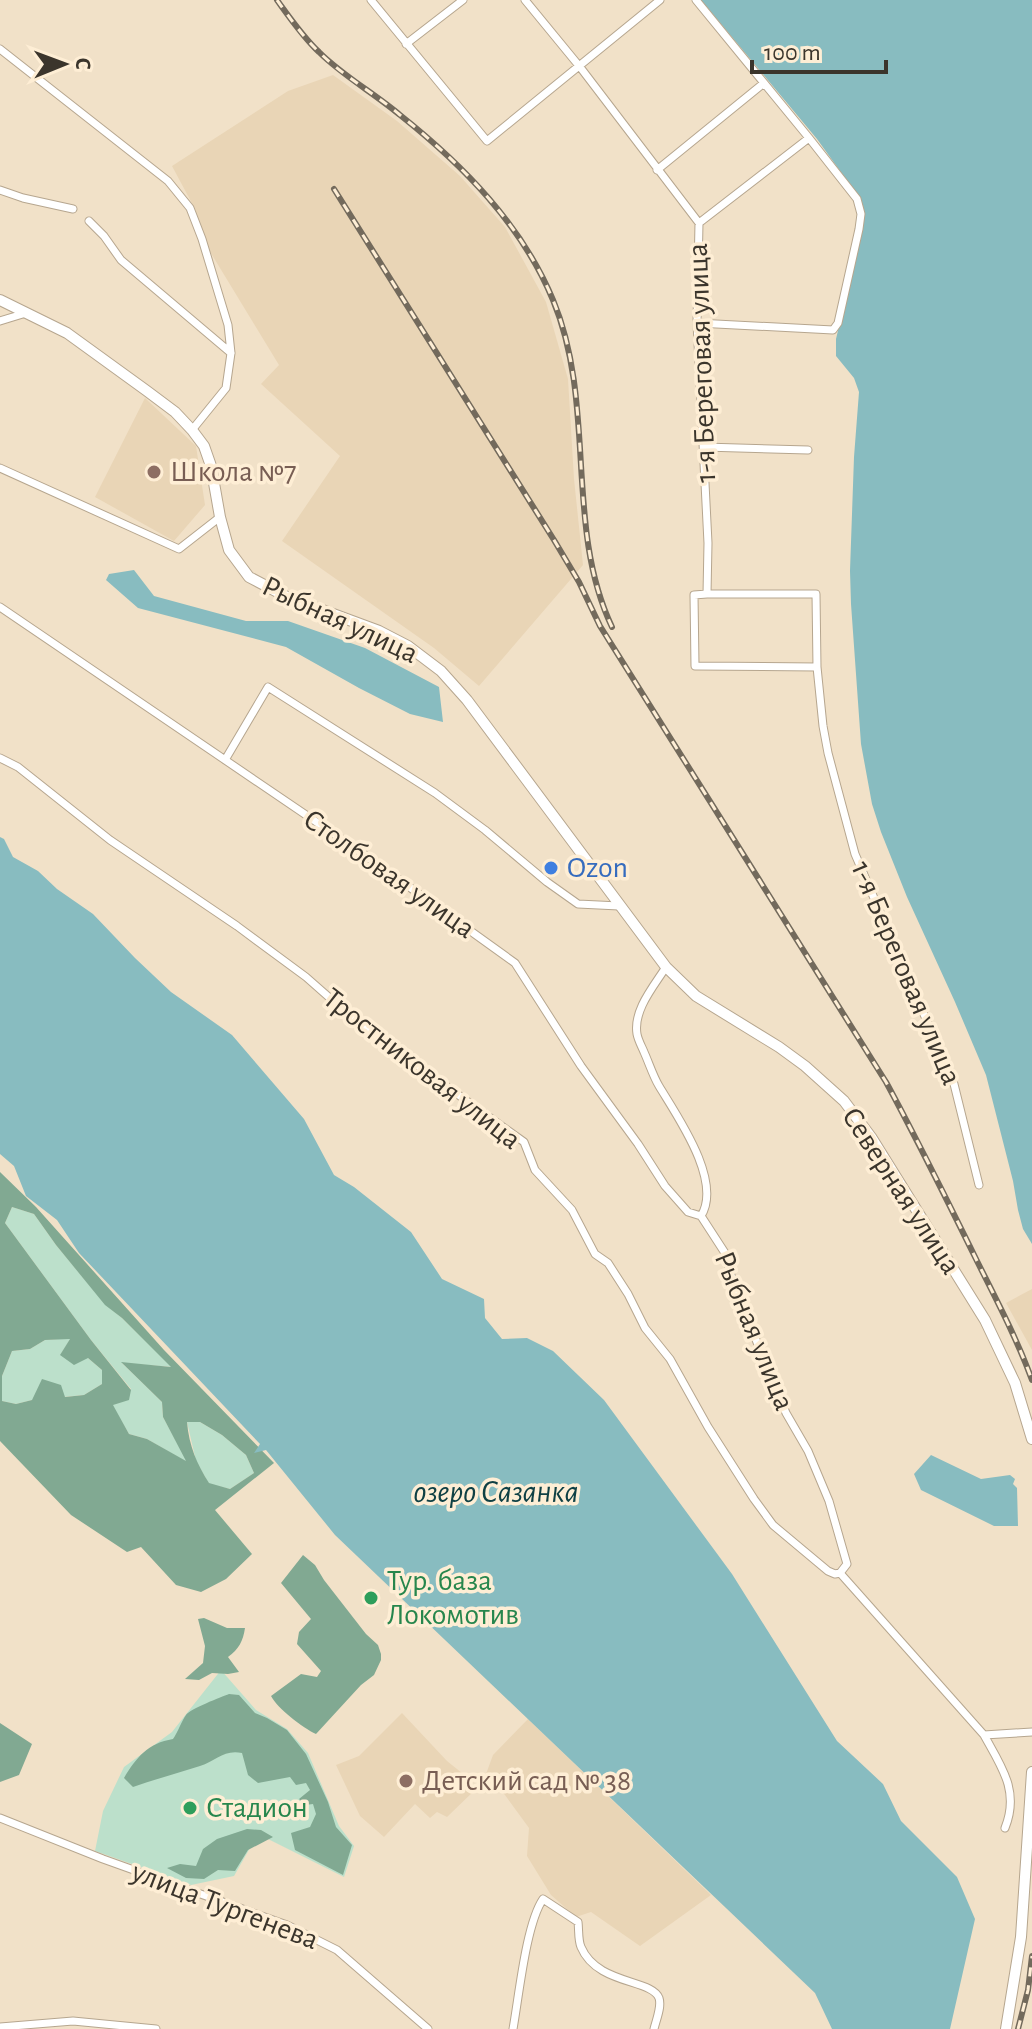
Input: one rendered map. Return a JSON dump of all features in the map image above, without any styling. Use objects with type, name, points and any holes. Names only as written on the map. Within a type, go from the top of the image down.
[{"type":"street","points":[[371,0],[487,141],[660,0]]},
{"type":"street","points":[[406,44],[463,0]]},
{"type":"street","name":"1-я Береговая улица","points":[[525,0],[699,223],[697,323],[708,543],[707,594]]},
{"type":"street","points":[[696,0],[857,199],[861,214],[838,323],[833,330],[697,323]]},
{"type":"street","points":[[0,49],[168,181],[190,208],[228,325],[231,353],[226,388],[192,430]]},
{"type":"street","points":[[657,170],[764,83]]},
{"type":"street","points":[[699,223],[809,138]]},
{"type":"street","points":[[0,190],[73,209]]},
{"type":"street","points":[[89,221],[121,260],[231,353]]},
{"type":"street","name":"Рыбная улица","points":[[0,300],[67,333],[175,412],[192,430],[204,446],[211,466],[229,550],[249,577],[287,597],[379,631],[408,646],[441,671],[467,700],[666,967],[639,1014],[637,1035],[657,1084],[675,1109],[701,1162],[706,1184],[705,1211],[701,1216],[725,1253],[734,1286],[786,1413],[808,1451],[829,1501],[847,1564],[840,1573]]},
{"type":"street","points":[[0,321],[26,313]]},
{"type":"street","points":[[704,447],[808,450]]},
{"type":"street","points":[[0,468],[179,549],[220,517]]},
{"type":"street","name":"1-я Береговая улица","points":[[817,667],[695,666],[694,595],[816,594],[817,667],[823,726],[855,854],[954,1084],[979,1185]]},
{"type":"street","name":"Столбовая улица","points":[[0,607],[362,853],[515,963],[581,1066],[665,1186],[688,1212],[701,1216]]},
{"type":"street","points":[[225,760],[268,687],[435,793],[578,904],[619,906]]},
{"type":"street","name":"Тростниковая улица","points":[[0,758],[18,767],[110,840],[237,926],[306,977],[357,1022],[524,1142],[535,1170],[572,1210],[595,1254],[608,1263],[645,1328],[670,1359],[708,1427],[773,1525],[828,1571],[840,1573]]},
{"type":"street","name":"Северная улица","points":[[666,967],[696,996],[779,1047],[844,1101],[871,1137],[985,1320],[1015,1383],[1032,1439]]},
{"type":"street","points":[[840,1573],[984,1735],[1004,1771],[1011,1798],[1011,1813],[1005,1828]]},
{"type":"street","points":[[984,1735],[1032,1732]]},
{"type":"street","points":[[1006,2029],[1021,1937],[1032,1772]]},
{"type":"street","name":"улица Тургенева","points":[[0,1818],[116,1864],[287,1925],[337,1950],[428,2029]]},
{"type":"street","points":[[513,2029],[528,1947],[543,1899],[578,1922],[580,1945],[592,1964],[612,1977],[652,1989],[658,1994],[660,2002],[654,2029]]},
{"type":"street","points":[[0,2027],[73,2021],[156,2029]]},
{"type":"shaded area","points":[[333,75],[397,121],[460,176],[505,227],[546,302],[568,379],[583,565],[479,686],[434,648],[282,541],[340,456],[261,384],[279,365],[206,245],[195,209],[172,166],[288,91]]},
{"type":"shaded area","name":"Школа №7","points":[[145,398],[196,446],[205,505],[174,541],[95,497]]},
{"type":"shaded area","points":[[1032,1289],[1032,1350],[1006,1303]]},
{"type":"shaded area","name":"Детский сад № 38","points":[[402,1713],[476,1789],[447,1817],[437,1812],[430,1818],[415,1804],[384,1837],[360,1816],[336,1765],[359,1756]]},
{"type":"shaded area","points":[[528,1719],[711,1895],[640,1946],[591,1912],[576,1917],[551,1895],[527,1856],[529,1828],[486,1774],[493,1755]]},
{"type":"green space","points":[[0,1172],[36,1207],[164,1350],[274,1463],[215,1510],[252,1554],[226,1579],[201,1592],[176,1585],[141,1547],[127,1552],[71,1515],[0,1441]],"holes":[[[12,1207],[34,1214],[105,1305],[171,1367],[121,1362],[162,1402],[163,1417],[186,1461],[147,1439],[129,1434],[113,1405],[129,1400],[131,1390],[5,1223]],[[70,1339],[60,1355],[74,1365],[88,1358],[102,1370],[102,1384],[84,1395],[65,1397],[61,1385],[42,1379],[32,1400],[16,1404],[2,1401],[2,1376],[12,1351],[30,1349],[45,1340]],[[187,1422],[200,1422],[222,1435],[246,1455],[254,1473],[230,1489],[209,1483],[194,1454]]]},
{"type":"green space","points":[[12,1207],[34,1214],[105,1304],[172,1367],[122,1363],[162,1402],[163,1417],[188,1463],[147,1439],[129,1434],[112,1405],[131,1389],[5,1223]]},
{"type":"green space","points":[[71,1338],[61,1354],[88,1358],[102,1370],[102,1384],[84,1395],[16,1404],[2,1401],[2,1376],[12,1351],[30,1349],[45,1340]]},
{"type":"green space","points":[[187,1422],[200,1422],[222,1435],[246,1455],[254,1473],[230,1489],[209,1484],[196,1461]]},
{"type":"green space","points":[[303,1555],[315,1565],[366,1634],[378,1645],[381,1654],[374,1675],[316,1734],[291,1717],[271,1696],[301,1674],[317,1677],[321,1671],[297,1644],[299,1632],[311,1619],[281,1583]]},
{"type":"green space","points":[[204,1618],[227,1628],[245,1628],[240,1644],[228,1657],[239,1672],[212,1673],[199,1680],[185,1679],[203,1663],[205,1646],[198,1619]]},
{"type":"green space","points":[[221,1670],[256,1710],[287,1729],[308,1753],[339,1826],[354,1846],[344,1877],[258,1834],[234,1876],[191,1885],[95,1851],[103,1811],[124,1767],[172,1732]]},
{"type":"green space","points":[[229,1694],[239,1695],[255,1713],[287,1730],[306,1754],[336,1827],[352,1845],[343,1875],[295,1850],[291,1833],[310,1827],[316,1814],[313,1804],[305,1805],[299,1799],[310,1790],[306,1783],[296,1785],[290,1777],[258,1783],[248,1775],[242,1753],[225,1754],[200,1766],[133,1787],[124,1778],[144,1752],[173,1739],[189,1712]]},
{"type":"green space","points":[[0,1723],[32,1744],[19,1775],[0,1782]]},
{"type":"green space","points":[[247,1829],[261,1830],[273,1837],[248,1850],[235,1871],[218,1870],[204,1879],[186,1878],[167,1868],[180,1864],[196,1866],[203,1849],[217,1839]]},
{"type":"water","points":[[701,0],[1032,0],[1032,1244],[1023,1229],[986,1075],[881,832],[872,804],[861,744],[850,571],[859,392],[854,378],[836,356],[836,339],[860,238],[856,193],[817,139]]},
{"type":"water","points":[[134,570],[154,596],[246,621],[288,621],[365,648],[439,687],[443,722],[410,714],[286,647],[138,608],[106,580],[109,574]]},
{"type":"water","name":"озеро Сазанка","points":[[0,837],[13,857],[38,871],[57,889],[93,914],[171,992],[232,1035],[304,1119],[334,1175],[411,1232],[442,1279],[484,1299],[485,1318],[502,1339],[527,1338],[553,1351],[604,1400],[732,1574],[837,1741],[883,1784],[901,1821],[957,1877],[975,1919],[950,2029],[832,2029],[815,1993],[335,1535],[266,1450],[254,1453],[260,1444],[79,1253],[57,1220],[26,1196],[14,1166],[0,1154]]},
{"type":"water","points":[[931,1455],[981,1479],[1010,1475],[1015,1479],[1018,1526],[994,1526],[921,1490],[914,1474]]},
{"type":"railway","points":[[277,0],[302,34],[328,61],[423,134],[468,176],[508,222],[540,273],[566,340],[574,382],[589,548],[597,588],[612,627]]},
{"type":"railway","points":[[334,189],[554,540],[600,626],[886,1082],[999,1306],[1032,1380]]},
{"type":"railway","points":[[1018,2029],[1028,1990],[1032,1956]]},
{"type":"place","name":"Школа №7","points":[[154,472]]},
{"type":"place","name":"Ozon","points":[[551,868]]},
{"type":"place","name":"Тур. база Локомотив","points":[[371,1598]]},
{"type":"place","name":"Детский сад № 38","points":[[406,1781]]},
{"type":"place","name":"Стадион","points":[[190,1808]]}]
